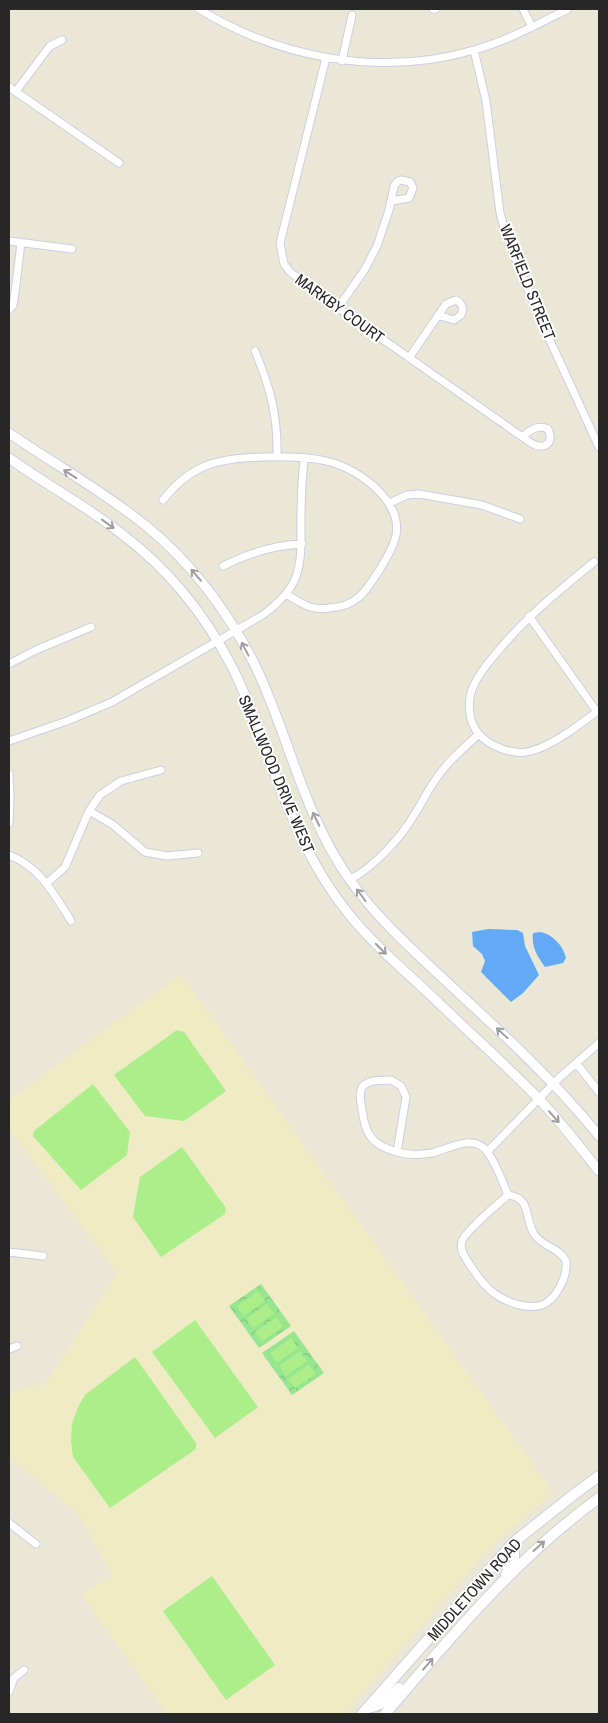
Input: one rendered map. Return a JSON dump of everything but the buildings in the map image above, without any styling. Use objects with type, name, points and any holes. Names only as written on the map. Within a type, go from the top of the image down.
[{"type":"main road","name":"MIDDLETOWN ROAD","points":[[364,1711],[514,1542],[599,1476]]},
{"type":"main road","name":"MIDDLETOWN ROAD","points":[[385,1714],[504,1579],[538,1546],[599,1498]]},
{"type":"main road","points":[[504,1579],[514,1557],[514,1542]]},
{"type":"main road","points":[[364,1711],[377,1707],[404,1683],[414,1681]]},
{"type":"street","points":[[199,9],[252,37],[285,48],[342,61],[399,62],[437,58],[474,50],[505,40],[568,9]]},
{"type":"street","points":[[523,9],[532,27]]},
{"type":"street","points":[[342,61],[352,15]]},
{"type":"street","points":[[16,92],[50,46],[62,40]]},
{"type":"street","name":"WARFIELD STREET","points":[[474,50],[486,100],[500,213],[506,235],[536,310],[599,447]]},
{"type":"street","name":"MARKBY COURT","points":[[326,58],[280,243],[284,264],[290,272],[338,308],[523,436]]},
{"type":"street","points":[[9,87],[119,163]]},
{"type":"street","points":[[338,308],[377,246],[391,201]]},
{"type":"street","points":[[9,241],[72,249]]},
{"type":"street","points":[[9,310],[14,300],[21,243]]},
{"type":"street","points":[[409,358],[438,315]]},
{"type":"street","points":[[255,351],[270,390],[275,413],[278,456]]},
{"type":"street","name":"SMALLWOOD DRIVE WEST","points":[[9,433],[110,499],[148,527],[176,553],[199,579],[236,631],[255,666],[311,810],[331,851],[349,880],[390,929],[505,1035],[553,1084],[599,1136]]},
{"type":"street","points":[[163,500],[183,478],[205,465],[226,459],[278,456],[323,460],[342,466],[373,486],[390,503],[396,525],[396,538],[366,591],[344,606],[323,609],[310,607],[286,594]]},
{"type":"street","name":"SMALLWOOD DRIVE WEST","points":[[9,458],[123,535],[162,570],[196,610],[218,641],[232,666],[293,822],[315,866],[332,891],[348,913],[369,936],[538,1099],[599,1171]]},
{"type":"street","points":[[9,741],[67,721],[112,702],[236,631],[274,606],[286,594],[299,571],[302,554],[301,504],[304,459]]},
{"type":"street","points":[[390,503],[407,495],[419,494],[482,506],[520,519]]},
{"type":"street","points":[[223,566],[246,554],[262,549],[302,544]]},
{"type":"street","points":[[529,616],[598,711],[545,745],[525,753],[512,752],[498,747],[478,734],[469,706],[473,687],[499,649],[529,616],[594,562]]},
{"type":"street","points":[[9,664],[36,650],[91,627]]},
{"type":"street","points":[[349,880],[366,869],[397,839],[415,815],[439,775],[450,761],[478,734]]},
{"type":"street","points":[[47,883],[65,867],[89,811],[97,798],[127,778],[161,770]]},
{"type":"street","points":[[9,774],[9,822]]},
{"type":"street","points":[[89,811],[112,824],[145,852],[167,856],[198,853]]},
{"type":"street","points":[[9,855],[26,863],[47,883],[71,921]]},
{"type":"street","points":[[488,1151],[553,1084],[599,1044]]},
{"type":"street","points":[[576,1063],[599,1092]]},
{"type":"street","points":[[397,1152],[405,1106],[405,1093],[401,1086],[394,1081],[368,1083],[362,1087],[360,1094],[366,1131],[378,1143],[389,1150],[397,1152],[405,1154],[426,1154],[468,1142],[477,1144],[488,1151],[508,1195]]},
{"type":"street","points":[[508,1195],[515,1196],[523,1201],[533,1232],[541,1241],[562,1254],[567,1265],[557,1292],[542,1305],[528,1306],[513,1303],[493,1293],[480,1280],[462,1250],[462,1242],[466,1232],[508,1195]]},
{"type":"street","points":[[9,1252],[43,1256]]},
{"type":"street","points":[[9,1349],[17,1346]]},
{"type":"street","points":[[9,1523],[36,1544]]},
{"type":"street","points":[[9,1692],[14,1678],[24,1670]]},
{"type":"shaded area","points":[[181,974],[554,1493],[512,1528],[482,1557],[345,1714],[167,1714],[81,1595],[112,1575],[78,1514],[9,1457],[9,1400],[12,1392],[46,1383],[117,1273],[9,1129],[9,1100]]},
{"type":"green space","points":[[177,1030],[184,1032],[226,1091],[184,1121],[145,1116],[114,1075]]},
{"type":"green space","points":[[93,1084],[130,1132],[127,1155],[81,1190],[33,1136],[34,1131]]},
{"type":"green space","points":[[182,1147],[226,1208],[225,1214],[161,1257],[133,1217],[140,1177]]},
{"type":"green space","points":[[261,1284],[291,1326],[259,1348],[229,1306]]},
{"type":"green space","points":[[258,1291],[265,1301],[244,1316],[237,1306]]},
{"type":"green space","points":[[267,1304],[274,1314],[253,1328],[246,1319]]},
{"type":"green space","points":[[276,1317],[283,1327],[262,1341],[255,1332]]},
{"type":"green space","points":[[195,1320],[258,1407],[215,1438],[152,1352]]},
{"type":"green space","points":[[294,1331],[324,1373],[292,1395],[262,1353]]},
{"type":"green space","points":[[291,1338],[298,1348],[277,1363],[270,1353]]},
{"type":"green space","points":[[300,1351],[307,1361],[286,1376],[279,1366]]},
{"type":"green space","points":[[135,1357],[196,1443],[196,1449],[110,1508],[73,1457],[71,1441],[72,1424],[85,1395]]},
{"type":"green space","points":[[309,1364],[316,1374],[295,1388],[288,1379]]},
{"type":"green space","points":[[212,1576],[275,1665],[226,1700],[163,1611]]},
{"type":"water","points":[[488,929],[517,930],[523,933],[525,946],[539,975],[523,993],[511,1002],[481,972],[485,961],[482,954],[473,946],[472,932]]},
{"type":"water","points":[[540,932],[549,935],[560,945],[566,958],[563,963],[545,967],[533,943],[533,933]]}]
